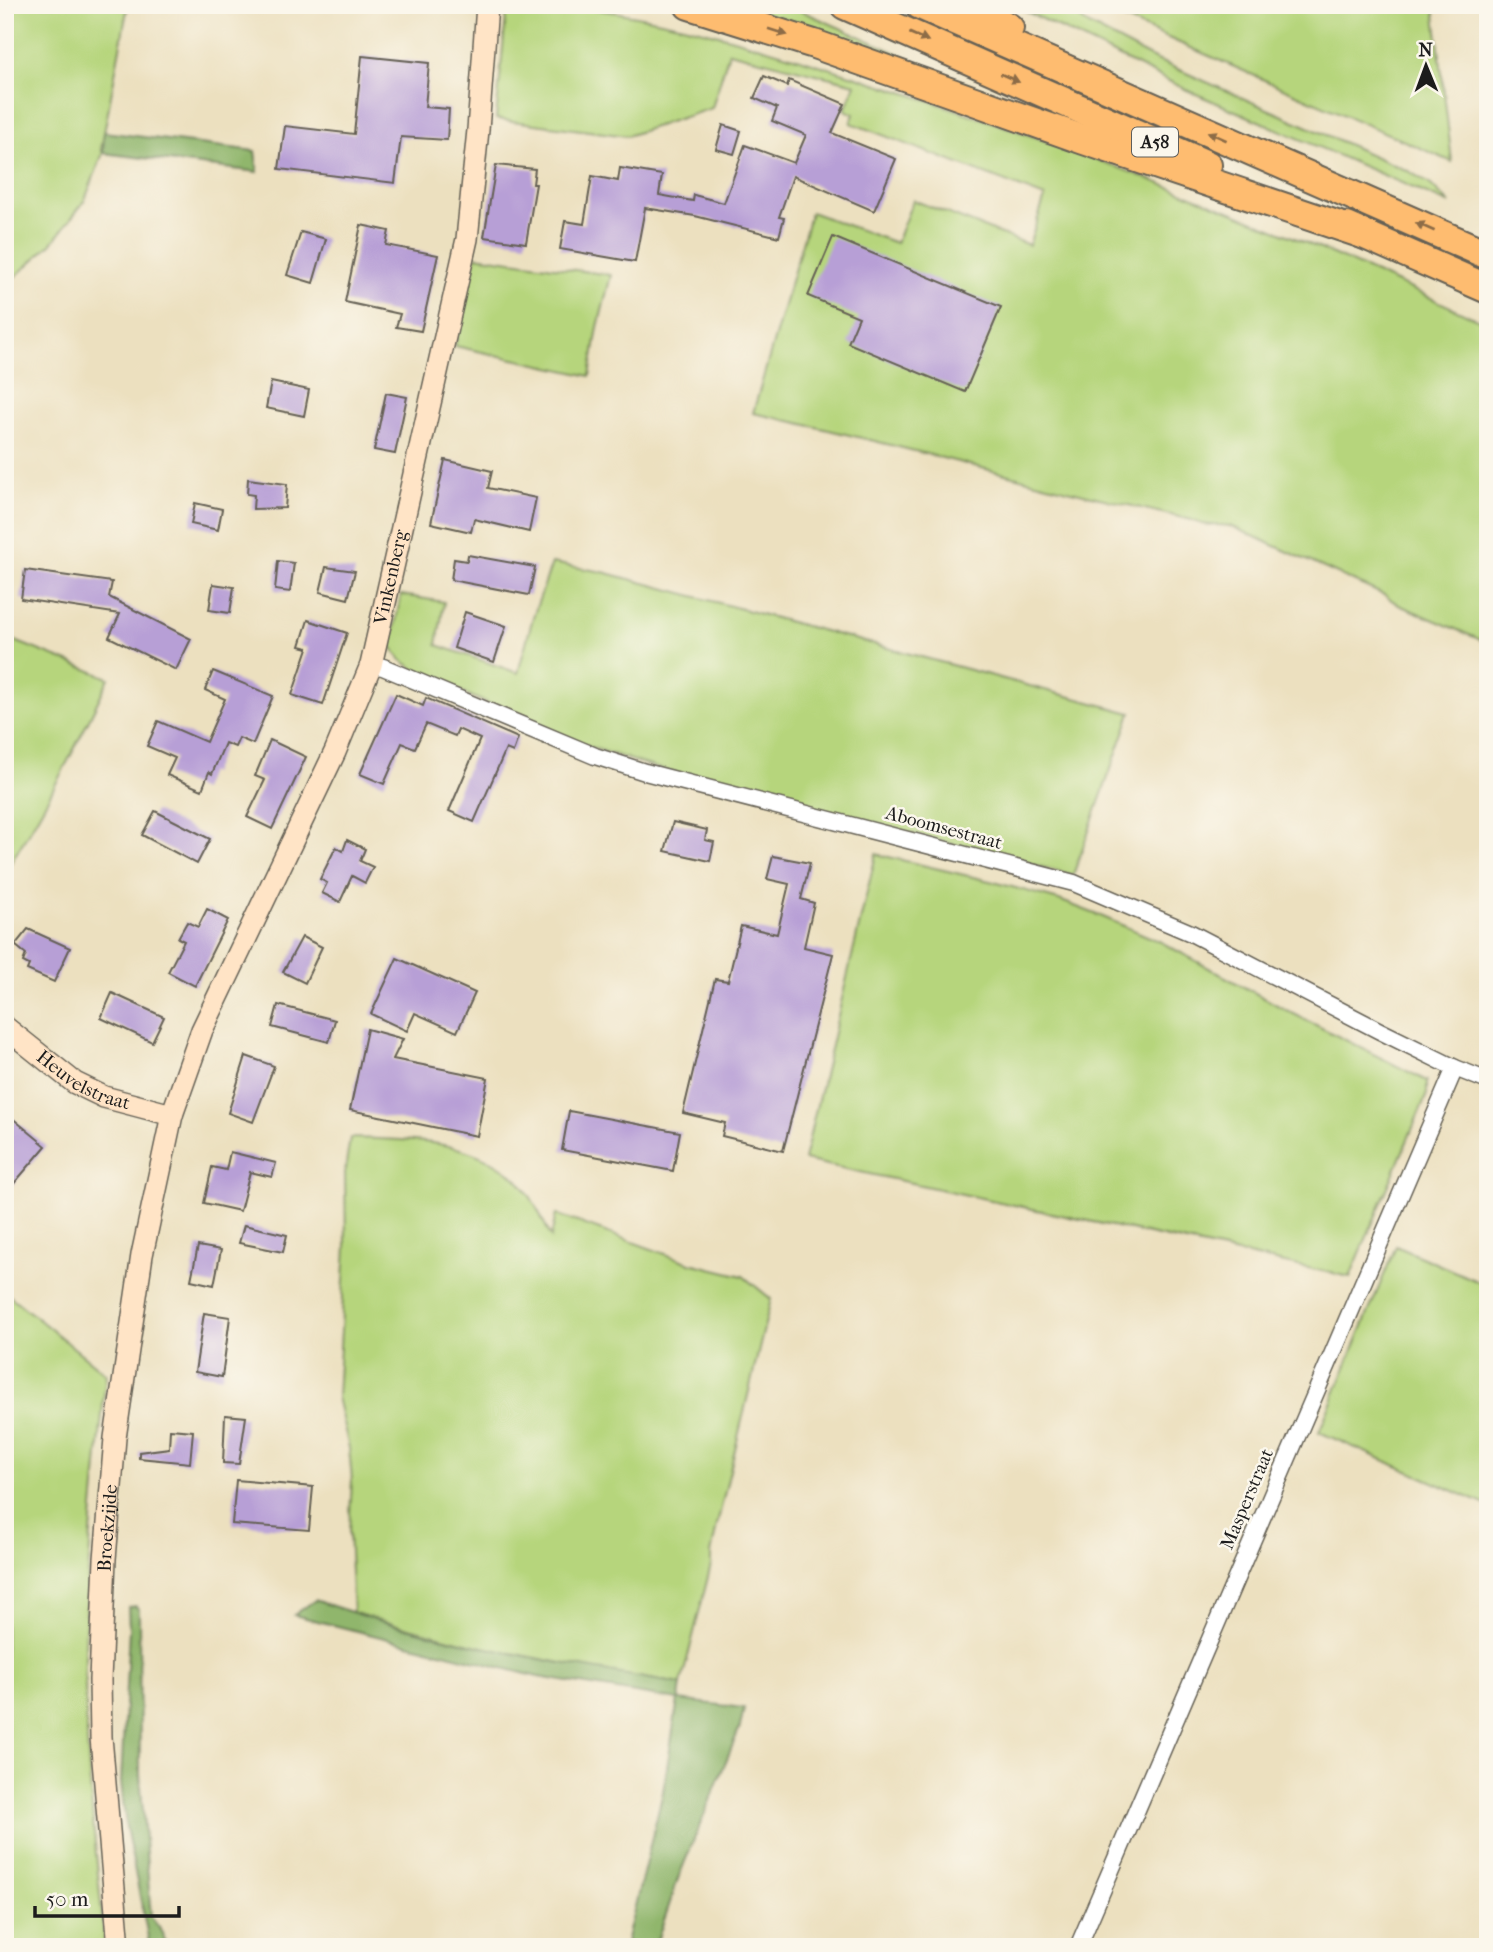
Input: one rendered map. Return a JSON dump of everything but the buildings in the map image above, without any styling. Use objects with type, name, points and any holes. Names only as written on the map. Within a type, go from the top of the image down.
[{"type":"highway","name":"A58","points":[[689,5],[814,44],[1084,140],[1363,234]]},
{"type":"highway","name":"A58","points":[[845,5],[1488,289]]},
{"type":"highway","name":"A58","points":[[920,5],[1488,255]]},
{"type":"highway","name":"A58","points":[[971,5],[1104,86]]},
{"type":"street","name":"Vinkenberg","points":[[172,1115],[202,1030],[335,752],[371,665],[467,239],[487,5]]},
{"type":"street","name":"Aboomsestraat","points":[[371,665],[383,667],[595,757],[1074,883],[1191,933],[1455,1068],[1488,1080]]},
{"type":"street","name":"Heuvelstraat","points":[[5,1027],[75,1083],[104,1097],[172,1115]]},
{"type":"street","name":"Masperstraat","points":[[1078,1947],[1455,1068]]},
{"type":"street","name":"Broekzijde","points":[[119,1947],[101,1737],[100,1680],[105,1559],[115,1438],[131,1325],[142,1255],[172,1115]]},
{"type":"green space","points":[[5,5],[128,5],[101,149],[103,153],[84,202],[51,244],[5,286]]},
{"type":"green space","points":[[510,5],[568,6],[644,17],[756,46],[922,98],[1200,199],[1488,324],[1488,643],[1399,605],[1384,595],[1233,527],[1202,524],[863,438],[753,413],[811,212],[896,243],[913,200],[1029,245],[1045,197],[851,123],[854,114],[845,110],[855,84],[729,52],[712,108],[627,136],[496,119],[506,16]]},
{"type":"green space","points":[[706,5],[788,5],[972,86]]},
{"type":"green space","points":[[1013,5],[1060,5],[1089,25],[1150,57],[1410,172],[1431,185],[1450,204],[1187,90]]},
{"type":"green space","points":[[1099,5],[1434,5],[1452,162],[1113,14]]},
{"type":"green space","points":[[104,132],[255,151],[258,172],[103,153]]},
{"type":"green space","points":[[476,256],[611,275],[598,327],[590,376],[455,346]]},
{"type":"green space","points":[[552,563],[603,572],[1131,713],[1073,875],[673,773],[577,743],[423,675],[400,659],[391,645],[401,595],[444,602],[437,645],[518,673],[533,617]]},
{"type":"green space","points":[[5,637],[109,678],[60,776],[5,872]]},
{"type":"green space","points":[[876,854],[1059,900],[1103,917],[1161,942],[1290,1012],[1427,1081],[1427,1094],[1350,1277],[804,1160]]},
{"type":"green space","points":[[350,1138],[434,1143],[474,1153],[493,1162],[518,1180],[534,1203],[551,1237],[556,1214],[690,1263],[743,1276],[771,1299],[717,1525],[711,1565],[681,1684],[473,1645],[353,1613],[349,1531],[352,1480],[349,1448],[337,1397],[346,1246],[345,1171]]},
{"type":"green space","points":[[1396,1246],[1488,1286],[1488,1506],[1319,1432]]},
{"type":"green space","points":[[5,1292],[106,1374],[90,1549],[85,1655],[94,1838],[105,1947],[5,1947]]},
{"type":"green space","points":[[315,1600],[405,1628],[496,1650],[681,1684],[679,1700],[744,1708],[740,1727],[679,1876],[655,1947],[625,1947],[663,1792],[678,1700],[538,1677],[294,1615]]},
{"type":"green space","points":[[136,1606],[139,1610],[140,1774],[151,1917],[163,1933],[166,1947],[150,1947],[126,1827],[121,1782],[128,1607]]}]
